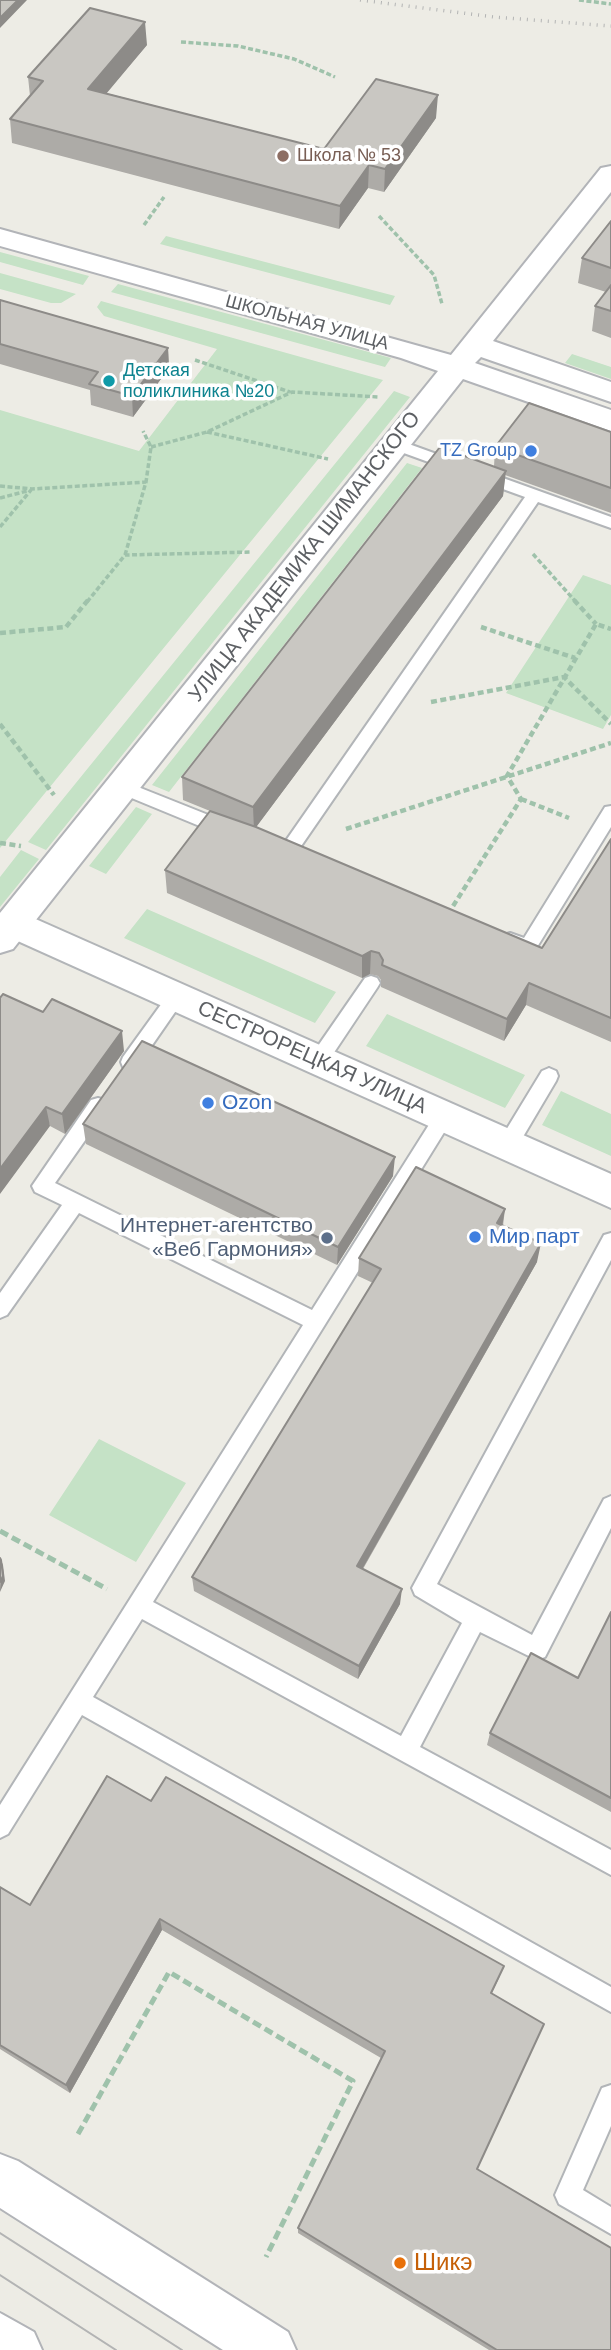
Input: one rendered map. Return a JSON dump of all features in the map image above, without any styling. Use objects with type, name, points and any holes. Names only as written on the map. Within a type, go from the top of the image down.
[{"type":"street","name":"УЛИЦА АКАДЕМИКА ШИМАНСКОГО","points":[[7,931],[611,174]]},
{"type":"street","name":"ШКОЛЬНАЯ УЛИЦА","points":[[0,210],[465,356],[611,392]]},
{"type":"street","name":"ШКОЛЬНАЯ УЛИЦА","points":[[0,237],[411,351],[465,356],[611,421]]},
{"type":"street","name":"СЕСТРОРЕЦКАЯ УЛИЦА","points":[[7,931],[176,997],[611,1192]]},
{"type":"street","points":[[0,2179],[270,2350]]},
{"type":"street","points":[[0,2339],[16,2350]]},
{"type":"lane","points":[[395,444],[611,523]]},
{"type":"lane","points":[[291,848],[535,495]]},
{"type":"lane","points":[[123,787],[239,835]]},
{"type":"lane","points":[[448,914],[528,947],[608,822]]},
{"type":"lane","points":[[318,1061],[371,982]]},
{"type":"lane","points":[[176,997],[42,1186],[316,1322]]},
{"type":"lane","points":[[507,1146],[549,1076]]},
{"type":"lane","points":[[0,1826],[444,1118]]},
{"type":"lane","points":[[0,1309],[75,1203]]},
{"type":"lane","points":[[611,1241],[423,1588],[476,1619],[537,1649],[611,1506]]},
{"type":"lane","points":[[138,1606],[611,1863]]},
{"type":"lane","points":[[405,1751],[476,1619]]},
{"type":"lane","points":[[78,1702],[611,2000]]},
{"type":"lane","points":[[611,2096],[568,2195],[611,2221]]},
{"type":"path","points":[[579,0],[611,4]]},
{"type":"path","points":[[181,42],[238,46],[294,59],[335,77]]},
{"type":"path","points":[[144,225],[164,197]]},
{"type":"path","points":[[379,216],[434,275],[442,304]]},
{"type":"path","points":[[195,360],[292,392],[379,397]]},
{"type":"path","points":[[151,447],[206,432],[292,392]]},
{"type":"path","points":[[0,633],[66,627],[125,555],[146,482],[151,447],[143,431]]},
{"type":"path","points":[[206,432],[328,459]]},
{"type":"path","points":[[0,486],[32,489],[146,482]]},
{"type":"path","points":[[0,498],[32,489]]},
{"type":"path","points":[[0,527],[32,489]]},
{"type":"path","points":[[511,530],[596,624],[611,629]]},
{"type":"path","points":[[125,555],[252,552]]},
{"type":"path","points":[[450,617],[575,658]]},
{"type":"path","points":[[507,776],[596,624]]},
{"type":"path","points":[[386,710],[564,677]]},
{"type":"path","points":[[564,677],[611,724]]},
{"type":"path","points":[[0,724],[54,795]]},
{"type":"path","points":[[291,848],[611,743]]},
{"type":"path","points":[[507,776],[521,799],[574,820],[608,822]]},
{"type":"path","points":[[448,914],[521,799]]},
{"type":"path","points":[[0,1531],[138,1606]]},
{"type":"path","points":[[78,2134],[169,1972],[353,2081],[266,2257]]},
{"type":"green space","points":[[166,236],[395,296],[390,305],[160,244]]},
{"type":"green space","points":[[0,252],[89,276],[83,285],[0,262]]},
{"type":"green space","points":[[0,273],[76,294],[61,303],[51,303],[0,289]]},
{"type":"green space","points":[[118,284],[391,358],[385,367],[111,292]]},
{"type":"green space","points":[[101,301],[383,380],[0,848],[0,410],[139,451],[217,349],[104,316],[97,307]]},
{"type":"green space","points":[[572,354],[611,367],[611,379],[565,363]]},
{"type":"green space","points":[[394,391],[410,397],[46,850],[28,842]]},
{"type":"green space","points":[[407,463],[422,468],[169,792],[152,785]]},
{"type":"green space","points":[[583,575],[611,585],[611,715],[603,729],[506,693]]},
{"type":"green space","points":[[136,807],[152,814],[106,874],[89,866]]},
{"type":"green space","points":[[21,850],[39,859],[0,907],[0,877]]},
{"type":"green space","points":[[147,909],[336,992],[315,1023],[124,938]]},
{"type":"green space","points":[[387,1014],[525,1075],[505,1108],[366,1046]]},
{"type":"green space","points":[[561,1091],[611,1114],[611,1156],[542,1125]]},
{"type":"green space","points":[[99,1439],[186,1483],[136,1562],[49,1515]]},
{"type":"building","points":[[0,0],[18,0],[0,18]]},
{"type":"building","points":[[90,8],[145,22],[88,89],[324,149],[376,79],[438,95],[385,169],[369,165],[340,206],[10,119],[43,81],[28,77]]},
{"type":"building","points":[[611,221],[611,268],[582,258]]},
{"type":"building","points":[[611,285],[611,311],[595,306]]},
{"type":"building","points":[[0,300],[168,348],[132,396],[89,384],[98,372],[0,344]]},
{"type":"building","points":[[529,403],[611,432],[611,488],[495,447]]},
{"type":"building","points":[[440,447],[506,471],[253,807],[182,777]]},
{"type":"building","points":[[210,811],[256,827],[542,948],[611,839],[611,1018],[529,983],[507,1019],[382,965],[383,960],[379,953],[371,951],[362,956],[165,870]]},
{"type":"building","points":[[3,994],[43,1012],[52,999],[122,1031],[62,1114],[46,1107],[0,1169],[0,998]]},
{"type":"building","points":[[142,1041],[395,1157],[338,1247],[83,1124]]},
{"type":"building","points":[[416,1167],[505,1209],[497,1223],[541,1243],[357,1566],[402,1589],[359,1666],[192,1577],[381,1269],[359,1258]]},
{"type":"building","points":[[0,1558],[3,1576],[0,1582]]},
{"type":"building","points":[[611,1612],[611,1798],[490,1733],[531,1653],[578,1678]]},
{"type":"building","points":[[107,1776],[151,1801],[166,1777],[504,1966],[491,1993],[544,2024],[477,2169],[611,2248],[611,2350],[497,2350],[298,2228],[385,2051],[160,1919],[66,2085],[0,2045],[0,1887],[30,1905]]},
{"type":"tram line","points":[[0,2233],[182,2350]]},
{"type":"tram line","points":[[0,2275],[116,2350]]},
{"type":"railway","points":[[360,0],[494,17],[611,26]]},
{"type":"place","name":"Школа № 53","points":[[283,156]]},
{"type":"place","name":"Детская поликлиника №20","points":[[109,381]]},
{"type":"place","name":"TZ Group","points":[[531,451]]},
{"type":"place","name":"Ozon","points":[[208,1103]]},
{"type":"place","name":"Мир парт","points":[[475,1237]]},
{"type":"place","name":"Интернет-агентство «Веб Гармония»","points":[[327,1238]]},
{"type":"place","name":"Шикэ","points":[[400,2263]]}]
